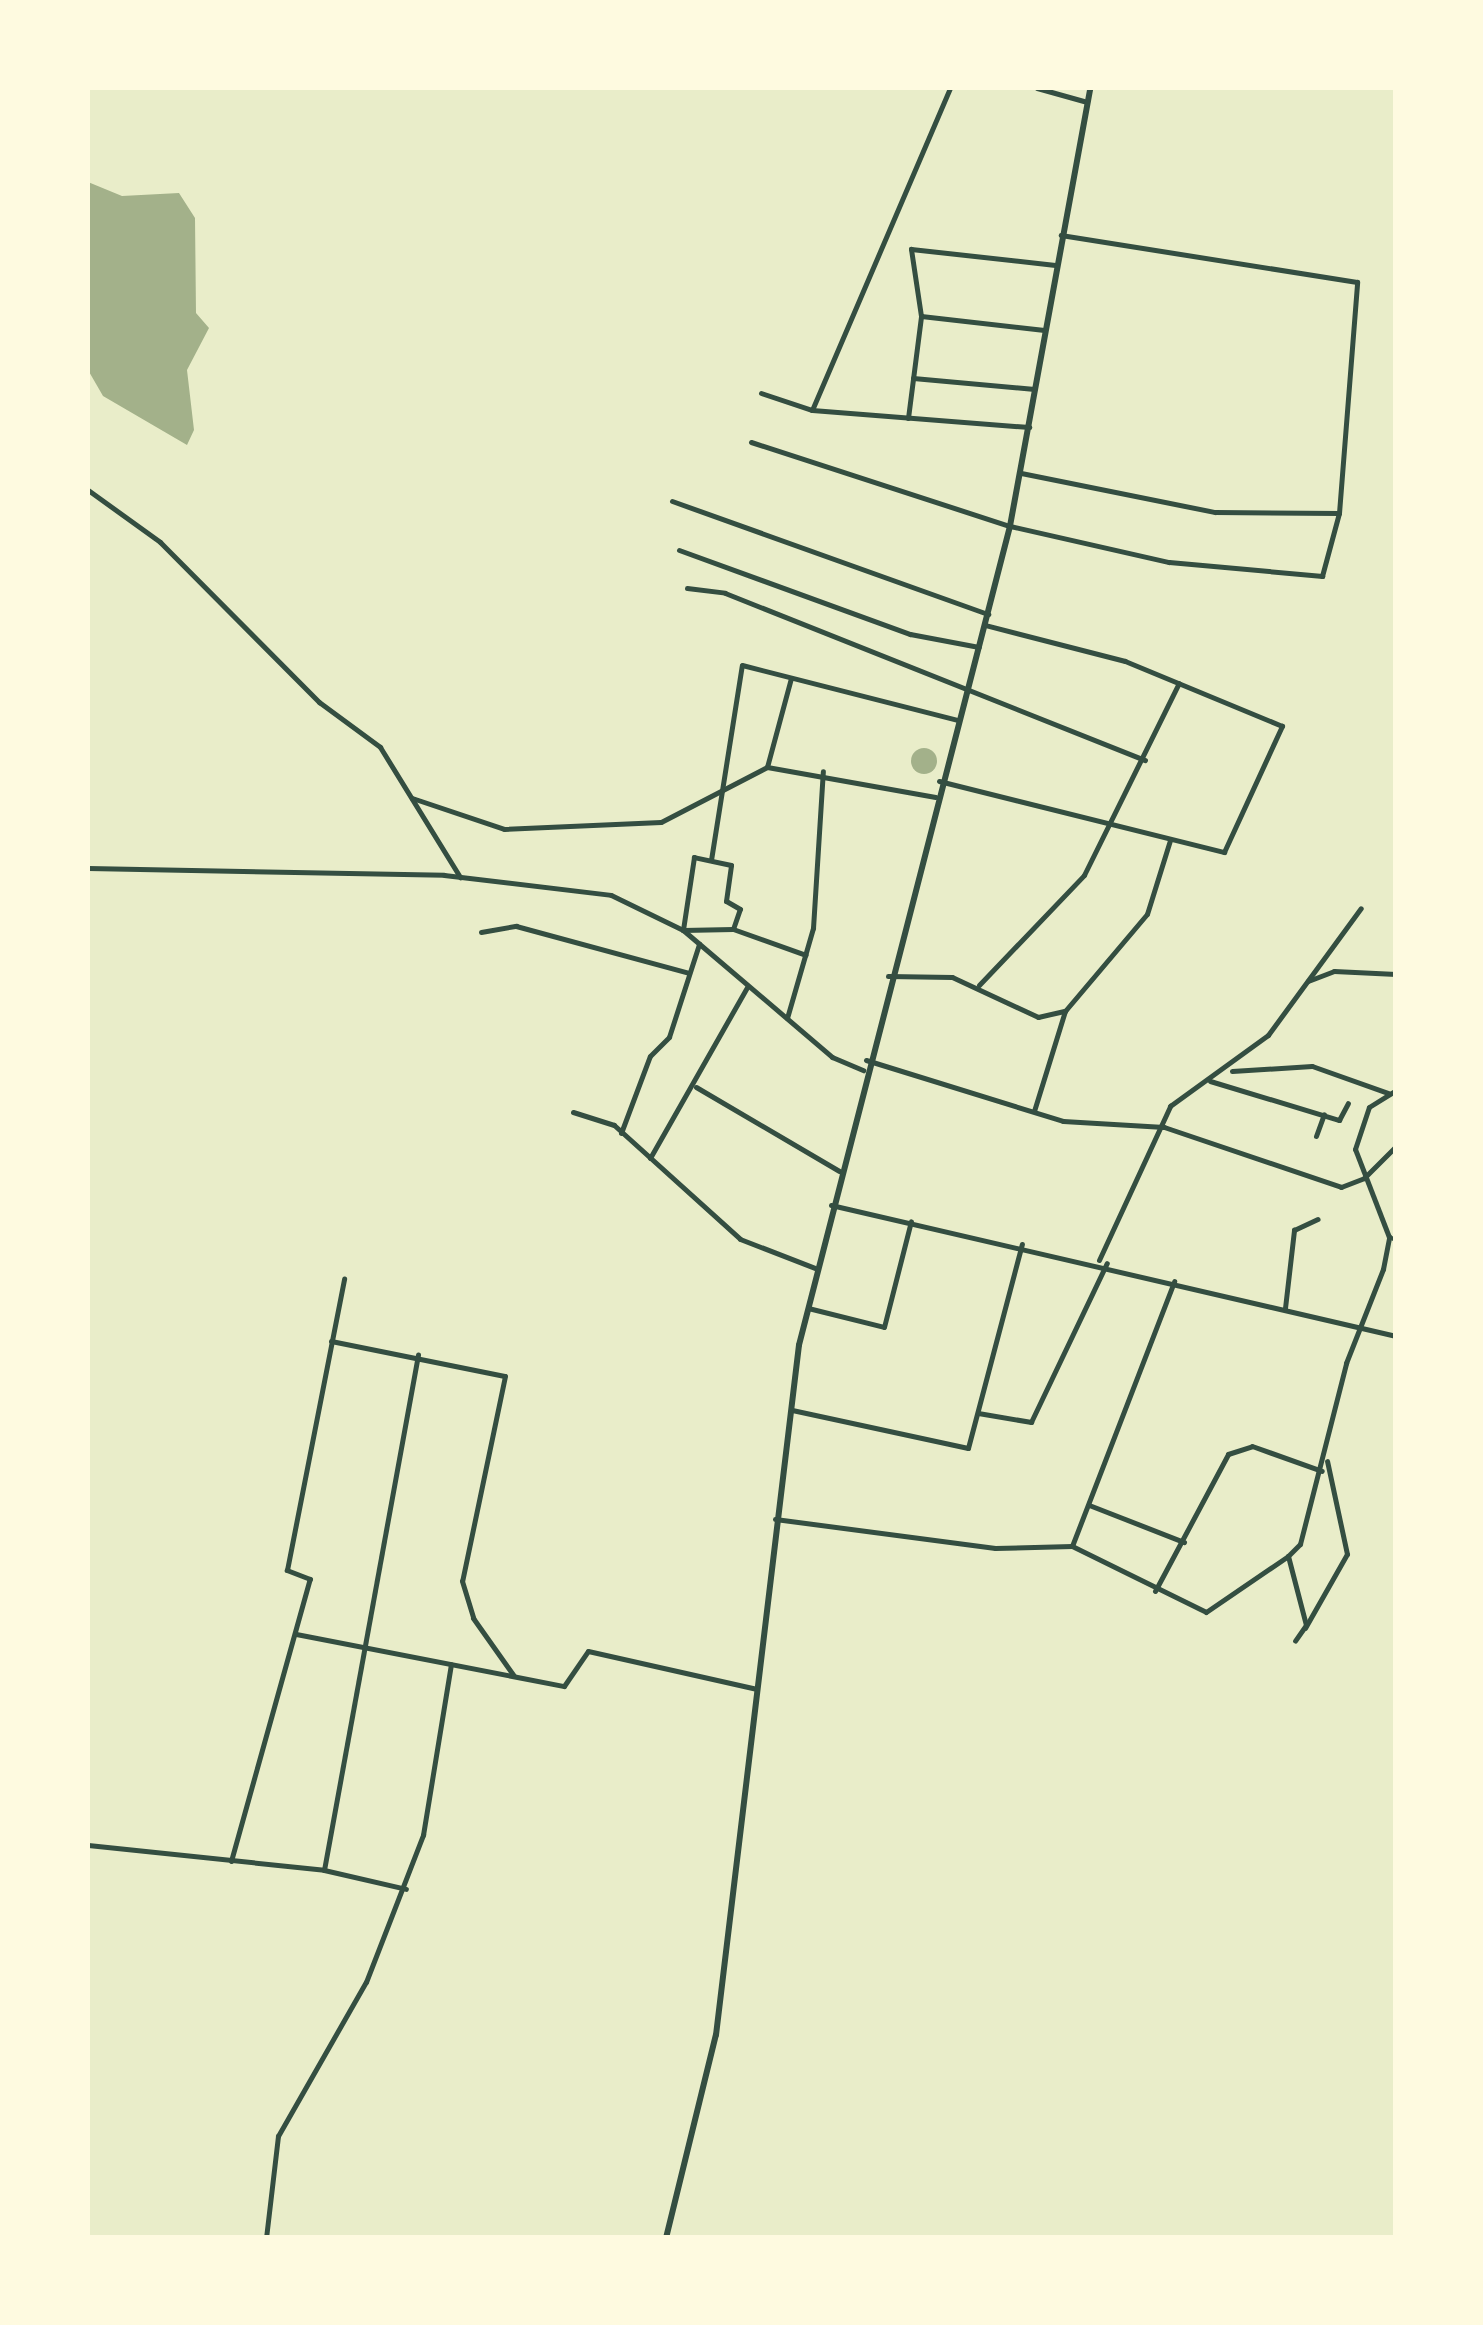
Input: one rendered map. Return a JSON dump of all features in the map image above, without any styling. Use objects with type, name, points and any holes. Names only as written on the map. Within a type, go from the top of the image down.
[{"type":"main road","points":[[666,2238],[716,2036],[788,1409],[806,1308],[934,797],[1010,526],[1060,235],[1090,88]]},
{"type":"street","points":[[812,410],[950,88]]},
{"type":"street","points":[[1037,88],[1087,102]]},
{"type":"street","points":[[751,442],[1010,526],[1169,562],[1322,576],[1339,514],[1357,282],[1060,235]]},
{"type":"street","points":[[908,418],[921,316],[911,250],[1055,265]]},
{"type":"street","points":[[921,316],[1044,330]]},
{"type":"street","points":[[913,378],[1036,389]]},
{"type":"street","points":[[761,393],[812,410],[1030,427]]},
{"type":"street","points":[[1021,473],[1215,512],[1339,514]]},
{"type":"street","points":[[88,490],[180,559],[318,702],[368,735],[460,877]]},
{"type":"street","points":[[672,502],[988,614]]},
{"type":"street","points":[[679,550],[910,634],[978,646]]},
{"type":"street","points":[[687,588],[725,593],[966,692],[1146,760]]},
{"type":"street","points":[[939,781],[1224,852],[1282,726],[1179,683],[984,625]]},
{"type":"street","points":[[711,860],[742,666],[956,720]]},
{"type":"street","points":[[767,766],[792,677]]},
{"type":"street","points":[[980,985],[1053,917],[1116,824],[1179,683]]},
{"type":"street","points":[[412,798],[504,830],[661,822],[722,785],[767,766],[824,771],[934,797]]},
{"type":"street","points":[[787,1020],[806,955],[824,771]]},
{"type":"street","points":[[1034,1111],[1065,1011],[1147,914],[1171,839]]},
{"type":"street","points":[[683,930],[690,861],[711,860],[731,865],[726,902],[740,910],[733,930]]},
{"type":"street","points":[[88,868],[460,877],[611,895],[683,930],[787,1020],[863,1070]]},
{"type":"street","points":[[1099,1260],[1182,1094],[1229,1071],[1362,908]]},
{"type":"street","points":[[481,932],[516,926],[689,972]]},
{"type":"street","points":[[683,930],[733,930],[806,955]]},
{"type":"street","points":[[622,1133],[699,944]]},
{"type":"street","points":[[1301,986],[1334,971],[1396,974]]},
{"type":"street","points":[[888,976],[980,985],[1038,1017],[1065,1011]]},
{"type":"street","points":[[650,1158],[696,1087],[747,986]]},
{"type":"street","points":[[866,1060],[1034,1111],[1164,1127],[1341,1187],[1364,1178],[1396,1146]]},
{"type":"street","points":[[775,1519],[995,1548],[1072,1546],[1138,1573],[1155,1592],[1206,1612],[1288,1556],[1326,1459],[1359,1327],[1393,1237],[1364,1178],[1360,1124],[1392,1092],[1312,1066],[1229,1071]]},
{"type":"street","points":[[1210,1082],[1339,1120],[1348,1103]]},
{"type":"street","points":[[696,1087],[839,1170]]},
{"type":"street","points":[[573,1112],[622,1133],[740,1240],[815,1268]]},
{"type":"street","points":[[1316,1136],[1324,1114]]},
{"type":"street","points":[[831,1205],[1099,1260],[1396,1336]]},
{"type":"street","points":[[1285,1308],[1294,1230],[1318,1219]]},
{"type":"street","points":[[806,1308],[884,1326],[911,1222]]},
{"type":"street","points":[[788,1409],[968,1448],[1022,1244]]},
{"type":"street","points":[[978,1412],[1031,1422],[1107,1262]]},
{"type":"street","points":[[231,1861],[310,1579],[287,1570],[344,1279]]},
{"type":"street","points":[[1072,1546],[1174,1280]]},
{"type":"street","points":[[332,1341],[418,1355],[505,1376],[462,1581],[472,1618],[514,1676]]},
{"type":"street","points":[[324,1870],[418,1355]]},
{"type":"street","points":[[1155,1592],[1228,1454],[1252,1446],[1322,1471]]},
{"type":"street","points":[[1295,1641],[1346,1561],[1326,1459]]},
{"type":"street","points":[[1088,1504],[1184,1542]]},
{"type":"street","points":[[1288,1556],[1305,1628]]},
{"type":"street","points":[[295,1634],[564,1686],[588,1651],[756,1689]]},
{"type":"street","points":[[266,2238],[278,2136],[366,1982],[406,1888],[451,1664]]},
{"type":"street","points":[[88,1844],[324,1870],[406,1888]]},
{"type":"shaded area","points":[[88,182],[122,196],[179,193],[195,218],[196,313],[209,328],[187,370],[194,430],[187,445],[103,396],[88,370]]},
{"type":"shaded area","points":[[924,748],[933,752],[937,761],[933,770],[924,774],[915,770],[911,761],[915,752]]}]
